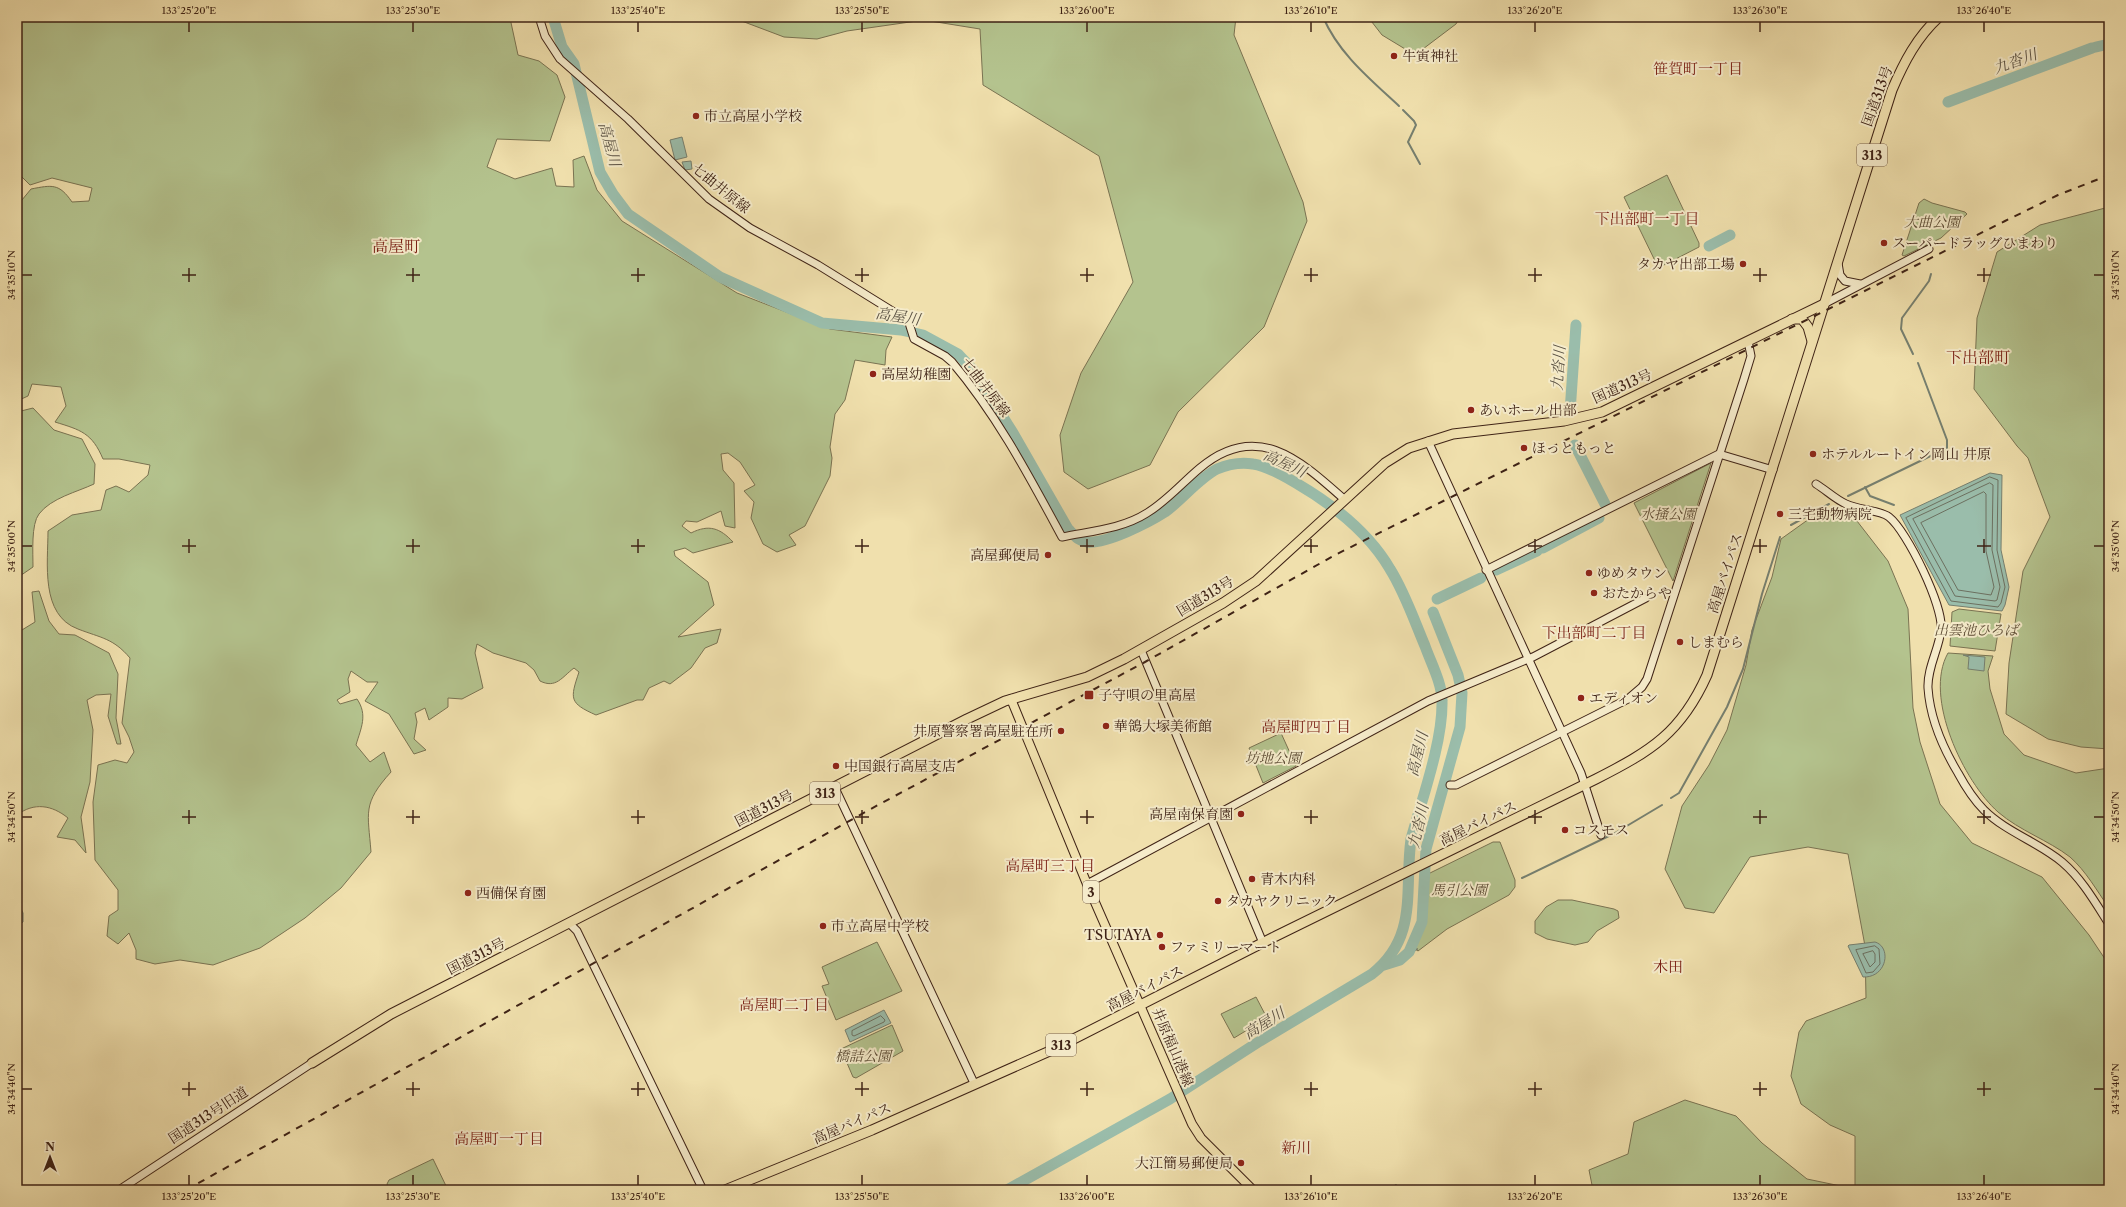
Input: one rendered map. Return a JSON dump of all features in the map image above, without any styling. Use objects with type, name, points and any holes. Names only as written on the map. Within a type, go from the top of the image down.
[{"type":"highway","name":"国道313号","points":[[312,1063],[391,1014],[835,788],[921,742],[1011,699],[1087,677],[1141,650],[1223,603],[1256,581],[1395,455],[1428,441],[1461,433],[1564,421],[1602,412],[1824,304],[1897,78],[1909,54],[1921,37],[1939,17]]},
{"type":"highway","name":"高屋バイパス","points":[[725,1190],[865,1133],[1052,1050],[1263,943],[1433,861],[1585,784],[1652,748],[1671,732],[1692,704],[1707,674],[1773,470],[1824,304]]},
{"type":"highway","points":[[1789,320],[1802,319],[1808,327],[1812,341]]},
{"type":"main road","name":"井原福山港線","points":[[1011,699],[1087,884],[1181,1100],[1201,1138],[1253,1190]]},
{"type":"street","name":"七曲井原線","points":[[539,17],[545,36],[553,50],[720,207],[750,228],[818,266],[902,317],[911,328],[912,336],[918,343],[945,356],[973,387],[1022,463],[1062,537],[1116,526],[1146,514],[1161,505],[1211,459],[1230,449],[1243,446],[1267,447],[1287,454],[1305,465],[1343,501]]},
{"type":"street","points":[[1824,304],[1929,249]]},
{"type":"street","points":[[1838,261],[1840,275],[1845,281],[1854,284],[1862,284]]},
{"type":"street","points":[[1450,785],[1456,785],[1628,699],[1642,687],[1647,679],[1750,356],[1751,350],[1748,341]]},
{"type":"street","points":[[1428,441],[1585,784],[1601,834]]},
{"type":"street","points":[[1486,570],[1719,454],[1773,470]]},
{"type":"street","points":[[1816,484],[1845,504],[1888,516],[1901,532],[1928,582],[1942,618],[1941,631],[1929,677],[1928,688],[1934,719],[1947,754],[1958,773],[1984,810],[2054,856],[2071,871],[2082,883],[2109,924]]},
{"type":"street","points":[[1087,884],[1210,819],[1413,708],[1528,659],[1646,598]]},
{"type":"street","points":[[1141,650],[1210,819],[1263,943]]},
{"type":"street","points":[[835,788],[974,1084]]},
{"type":"street","points":[[569,923],[577,932],[703,1190]]},
{"type":"street","name":"国道313号旧道","points":[[119,1190],[312,1063]]},
{"type":"green space","points":[[17,17],[514,17],[510,18],[518,55],[539,61],[557,75],[565,97],[550,141],[497,139],[487,167],[515,179],[552,168],[556,186],[574,187],[573,160],[584,156],[597,190],[622,221],[737,293],[830,329],[892,337],[886,350],[885,365],[855,360],[845,400],[835,414],[830,447],[832,458],[830,476],[805,526],[789,535],[796,545],[777,552],[763,544],[751,518],[754,502],[744,491],[755,485],[740,462],[728,453],[721,454],[723,470],[734,483],[735,528],[725,526],[721,511],[697,522],[686,521],[682,526],[691,533],[697,530],[709,528],[714,529],[723,533],[733,542],[693,553],[685,548],[674,551],[675,556],[708,582],[714,605],[678,637],[721,629],[717,643],[705,648],[691,668],[670,684],[664,681],[649,688],[643,700],[637,700],[596,715],[581,707],[574,699],[574,688],[579,672],[574,668],[555,683],[550,684],[540,681],[534,670],[526,663],[493,653],[477,644],[475,653],[483,688],[462,699],[448,698],[448,707],[429,720],[425,708],[415,713],[417,722],[414,739],[426,750],[414,754],[389,714],[365,701],[378,682],[367,682],[351,671],[348,679],[350,692],[337,700],[340,704],[357,699],[363,716],[356,745],[370,762],[384,752],[391,772],[375,792],[369,809],[368,818],[371,852],[341,888],[305,918],[260,948],[213,965],[180,960],[155,964],[136,959],[136,950],[129,933],[118,944],[107,936],[109,916],[118,910],[118,890],[95,860],[93,802],[98,765],[115,760],[127,763],[134,752],[122,723],[130,658],[124,651],[112,642],[78,629],[66,622],[57,612],[52,600],[47,572],[48,531],[72,515],[101,510],[106,490],[116,486],[129,492],[148,475],[150,465],[119,459],[103,459],[95,443],[85,434],[79,430],[55,422],[66,406],[61,387],[32,384],[28,396],[17,401],[17,206],[31,189],[50,186],[59,188],[72,202],[89,201],[92,188],[52,178],[30,185],[17,172]]},
{"type":"green space","points":[[736,17],[1236,17],[1234,35],[1303,202],[1307,221],[1264,327],[1178,412],[1150,465],[1088,489],[1064,472],[1060,435],[1081,373],[1133,282],[1099,156],[983,85],[980,29],[924,20],[847,31],[817,39],[784,37],[739,20]]},
{"type":"green space","points":[[1368,17],[1460,17],[1456,24],[1415,55],[1382,35]]},
{"type":"green space","points":[[1667,175],[1699,243],[1699,247],[1658,267],[1624,197]]},
{"type":"green space","name":"大曲公園","points":[[1924,199],[1932,203],[1965,212],[1967,214],[1941,238],[1904,256],[1902,255],[1919,203]]},
{"type":"green space","points":[[2109,207],[2109,749],[2081,747],[2048,739],[2006,714],[2009,663],[2023,571],[2050,517],[2028,458],[2017,446],[1974,389],[1977,318],[1997,252],[2040,225]]},
{"type":"green space","points":[[33,408],[54,430],[82,439],[95,464],[94,484],[57,500],[44,508],[39,514],[36,519],[34,531],[33,567],[17,578],[17,412]]},
{"type":"green space","name":"水掻公園","points":[[1711,463],[1673,581],[1634,503]]},
{"type":"green space","points":[[1816,514],[1857,521],[1888,561],[1908,609],[1913,708],[1920,742],[1940,804],[1972,843],[2042,877],[2089,935],[2109,965],[2109,1190],[1593,1190],[1589,1170],[1628,1154],[1634,1122],[1685,1100],[1736,1116],[1762,1143],[1807,1179],[1855,1189],[1855,1136],[1830,1125],[1801,1104],[1791,1076],[1799,1032],[1806,1021],[1866,998],[1865,946],[1848,854],[1808,847],[1750,857],[1714,913],[1685,908],[1665,869],[1682,806],[1709,765],[1727,730],[1746,665],[1752,630],[1772,577],[1781,539]]},
{"type":"green space","points":[[39,591],[49,621],[59,634],[75,635],[109,653],[118,674],[116,718],[121,744],[117,744],[108,716],[111,694],[96,695],[87,700],[93,730],[90,782],[81,817],[86,853],[75,840],[57,837],[68,818],[56,810],[36,807],[30,808],[17,815],[17,633],[35,622],[32,592]]},
{"type":"green space","name":"出雲池ひろば","points":[[1959,609],[2001,614],[1995,651],[1950,646],[1952,612]]},
{"type":"green space","points":[[1948,653],[1993,656],[1988,671],[1990,689],[2004,734],[2024,755],[2076,773],[2109,768],[2109,908],[2086,875],[2070,857],[2053,845],[2007,819],[1985,798],[1972,781],[1951,738],[1944,715],[1940,692],[1942,671]]},
{"type":"green space","name":"坊地公園","points":[[1281,733],[1296,766],[1263,783],[1249,748]]},
{"type":"green space","name":"馬引公園","points":[[1493,842],[1500,842],[1515,880],[1515,887],[1509,895],[1447,929],[1418,951],[1414,948],[1425,922],[1428,874]]},
{"type":"green space","points":[[1558,900],[1572,900],[1614,909],[1618,911],[1619,918],[1597,931],[1588,942],[1575,945],[1547,939],[1535,933],[1535,921],[1546,907]]},
{"type":"green space","points":[[877,942],[902,991],[836,1020],[822,986],[829,984],[822,967]]},
{"type":"green space","points":[[1256,997],[1267,1018],[1234,1038],[1221,1014]]},
{"type":"green space","name":"橋詰公園","points":[[892,1025],[903,1051],[856,1078],[853,1077],[841,1049]]},
{"type":"green space","points":[[433,1159],[448,1190],[389,1190],[387,1184],[389,1180]]},
{"type":"water","points":[[682,137],[687,157],[675,160],[670,140]]},
{"type":"water","points":[[691,161],[692,169],[685,170],[682,162]]},
{"type":"water","points":[[1990,473],[2002,475],[2001,550],[2009,587],[2002,611],[1949,605],[1900,515]]},
{"type":"water","points":[[1963,655],[1985,657],[1984,671],[1968,669],[1969,657]]},
{"type":"water","points":[[17,900],[23,913],[23,922],[17,927]]},
{"type":"water","points":[[1875,942],[1884,950],[1885,956],[1882,968],[1871,976],[1863,977],[1848,946]]},
{"type":"water","points":[[884,1010],[891,1023],[850,1042],[845,1030]]},
{"type":"waterway","name":"高屋川","points":[[553,17],[562,47],[574,64],[600,172],[613,194],[628,214],[720,277],[822,323],[901,330],[923,335],[958,354],[973,370],[1013,433],[1068,529],[1081,540],[1087,542],[1105,540],[1148,522],[1172,507],[1210,473],[1226,466],[1240,463],[1259,465],[1286,477],[1323,500],[1349,520],[1372,543],[1395,578],[1405,597],[1436,673],[1442,694],[1441,717],[1436,752],[1411,839],[1408,894],[1403,928],[1397,944],[1387,960],[1372,974],[1260,1041],[1170,1099],[1007,1190]]},
{"type":"waterway","points":[[1323,17],[1346,54],[1366,76],[1399,106]]},
{"type":"waterway","name":"九沓川","points":[[2096,47],[2109,44]]},
{"type":"waterway","name":"九沓川","points":[[1948,102],[2092,48]]},
{"type":"waterway","points":[[1403,110],[1416,125],[1408,142],[1420,164]]},
{"type":"waterway","name":"九沓川","points":[[1709,246],[1730,235]]},
{"type":"waterway","points":[[1913,354],[1901,329],[1902,318],[1929,281],[1931,274]]},
{"type":"waterway","name":"九沓川","points":[[1570,412],[1576,325]]},
{"type":"waterway","points":[[1848,496],[1947,448],[1947,440],[1918,363]]},
{"type":"waterway","name":"九沓川","points":[[1575,445],[1605,504]]},
{"type":"waterway","points":[[1865,487],[1870,496],[1894,505]]},
{"type":"waterway","points":[[1791,525],[1829,504]]},
{"type":"waterway","name":"九沓川","points":[[1543,548],[1599,518]]},
{"type":"waterway","points":[[1671,798],[1679,793],[1727,707],[1743,669],[1762,594],[1780,537]]},
{"type":"waterway","name":"九沓川","points":[[1496,570],[1537,551]]},
{"type":"waterway","name":"九沓川","points":[[1437,599],[1481,578]]},
{"type":"waterway","name":"九沓川","points":[[1384,965],[1400,960],[1409,952],[1422,922],[1426,849],[1460,727],[1462,693],[1458,675],[1433,612]]},
{"type":"waterway","points":[[1522,878],[1615,833],[1662,805]]},
{"type":"waterway","name":"九沓川","points":[[1405,956],[1417,949]]},
{"type":"waterway","points":[[1389,1190],[1396,1185]]},
{"type":"railway","points":[[186,1190],[878,805],[1145,662],[1335,555],[2005,221],[2058,195],[2109,175]]},
{"type":"place","name":"牛寅神社","points":[[1394,56]]},
{"type":"place","name":"市立高屋小学校","points":[[696,116]]},
{"type":"place","name":"スーパードラッグひまわり","points":[[1884,243]]},
{"type":"place","name":"タカヤ出部工場","points":[[1743,264]]},
{"type":"place","name":"高屋幼稚園","points":[[873,374]]},
{"type":"place","name":"あいホール出部","points":[[1471,410]]},
{"type":"place","name":"ほっともっと","points":[[1524,448]]},
{"type":"place","name":"ホテルルートイン岡山 井原","points":[[1813,454]]},
{"type":"place","name":"三宅動物病院","points":[[1780,514]]},
{"type":"place","name":"高屋郵便局","points":[[1048,555]]},
{"type":"place","name":"ゆめタウン","points":[[1589,573]]},
{"type":"place","name":"おたからや","points":[[1594,593]]},
{"type":"place","name":"しまむら","points":[[1680,642]]},
{"type":"place","name":"子守唄の里高屋","points":[[1089,695]]},
{"type":"place","name":"エディオン","points":[[1581,698]]},
{"type":"place","name":"華鴒大塚美術館","points":[[1106,726]]},
{"type":"place","name":"井原警察署高屋駐在所","points":[[1061,731]]},
{"type":"place","name":"中国銀行高屋支店","points":[[836,766]]},
{"type":"place","name":"高屋南保育園","points":[[1241,814]]},
{"type":"place","name":"コスモス","points":[[1565,830]]},
{"type":"place","name":"青木内科","points":[[1252,879]]},
{"type":"place","name":"西備保育園","points":[[468,893]]},
{"type":"place","name":"タカヤクリニック","points":[[1218,901]]},
{"type":"place","name":"市立高屋中学校","points":[[823,926]]},
{"type":"place","name":"TSUTAYA","points":[[1160,935]]},
{"type":"place","name":"ファミリーマート","points":[[1162,947]]},
{"type":"place","name":"大江簡易郵便局","points":[[1241,1163]]},
{"type":"district","name":"笹賀町一丁目","points":[[1698,68]]},
{"type":"district","name":"下出部町一丁目","points":[[1647,218]]},
{"type":"district","name":"高屋町","points":[[396,246]]},
{"type":"district","name":"下出部町","points":[[1978,357]]},
{"type":"district","name":"下出部町二丁目","points":[[1594,632]]},
{"type":"district","name":"高屋町四丁目","points":[[1306,726]]},
{"type":"district","name":"高屋町三丁目","points":[[1050,865]]},
{"type":"district","name":"木田","points":[[1668,966]]},
{"type":"district","name":"高屋町二丁目","points":[[784,1004]]},
{"type":"district","name":"高屋町一丁目","points":[[499,1138]]},
{"type":"district","name":"新川","points":[[1296,1147]]}]
